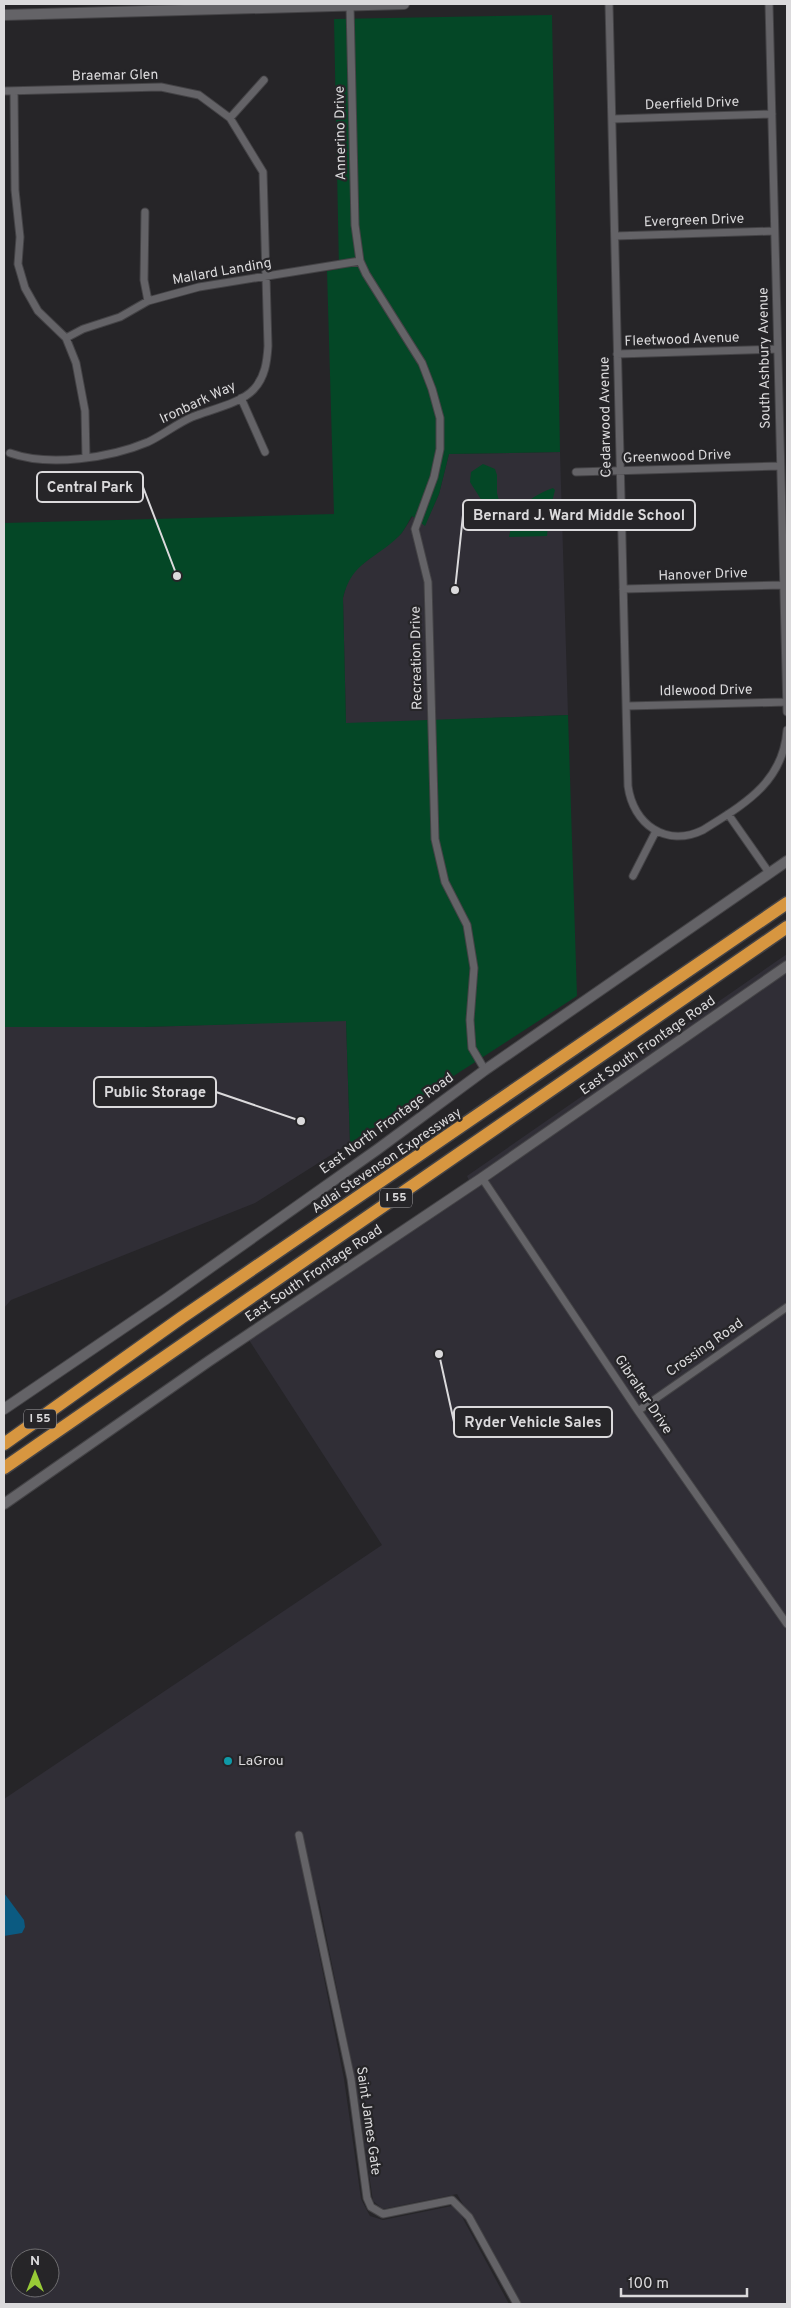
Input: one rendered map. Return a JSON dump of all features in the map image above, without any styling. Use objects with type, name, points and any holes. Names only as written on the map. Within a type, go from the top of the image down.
[{"type":"highway","name":"Adlai Stevenson Expressway","points":[[4,1444],[181,1318],[787,903]]},
{"type":"highway","name":"I 55","points":[[4,1468],[787,927]]},
{"type":"highway","points":[[4,1435],[76,1394]]},
{"type":"street","points":[[4,14],[404,4]]},
{"type":"street","name":"Cedarwood Avenue","points":[[609,4],[630,798],[640,819],[656,831]]},
{"type":"street","name":"South Ashbury Avenue","points":[[769,4],[787,712]]},
{"type":"street","name":"Annerino Drive","points":[[350,5],[355,225],[360,261]]},
{"type":"street","points":[[230,118],[264,80]]},
{"type":"street","name":"Braemar Glen","points":[[4,91],[161,87],[199,95],[230,118],[263,172],[267,276]]},
{"type":"street","points":[[14,90],[15,190],[20,237],[18,264],[25,288],[38,311],[66,338],[76,363],[85,411],[86,458]]},
{"type":"street","name":"Deerfield Drive","points":[[612,119],[772,114]]},
{"type":"street","points":[[145,212],[144,280],[148,301]]},
{"type":"street","name":"Evergreen Drive","points":[[615,236],[774,231]]},
{"type":"street","name":"Mallard Landing","points":[[66,338],[83,329],[120,317],[148,301],[199,287],[360,261]]},
{"type":"street","name":"Recreation Drive","points":[[360,261],[366,274],[422,363],[440,418],[440,449],[434,477],[415,529],[428,582],[430,713],[435,840],[445,882],[467,925],[474,968],[470,1020],[472,1048],[485,1070]]},
{"type":"street","name":"Ironbark Way","points":[[10,453],[34,459],[86,458],[119,452],[149,442],[190,418],[241,398],[254,390],[266,369],[268,346],[267,276]]},
{"type":"street","name":"Fleetwood Avenue","points":[[617,354],[777,350]]},
{"type":"street","points":[[241,398],[264,452]]},
{"type":"street","name":"Greenwood Drive","points":[[576,472],[780,466]]},
{"type":"street","name":"Hanover Drive","points":[[623,589],[783,585]]},
{"type":"street","name":"Idlewood Drive","points":[[627,706],[787,702]]},
{"type":"street","points":[[633,876],[656,831],[669,835],[694,835],[728,814],[761,789],[777,768],[783,755],[787,730]]},
{"type":"street","points":[[728,814],[770,874]]},
{"type":"street","name":"East North Frontage Road","points":[[4,1409],[174,1294],[371,1154],[485,1070],[787,862]]},
{"type":"street","name":"East South Frontage Road","points":[[4,1504],[210,1361],[482,1178],[787,966]]},
{"type":"street","name":"Gibralter Drive","points":[[482,1178],[638,1411],[787,1624]]},
{"type":"street","name":"Crossing Road","points":[[638,1411],[787,1306]]},
{"type":"street","name":"Saint James Gate","points":[[299,1835],[351,2079],[366,2198],[371,2207],[383,2214],[452,2200],[469,2217],[517,2304]]},
{"type":"shaded area","points":[[560,452],[568,715],[346,724],[343,598],[347,583],[355,570],[401,534],[413,516],[425,525],[439,494],[449,454]]},
{"type":"shaded area","points":[[787,954],[787,2304],[520,2304],[457,2194],[383,2209],[373,2201],[355,2079],[319,1900],[309,1903],[344,2079],[361,2199],[370,2216],[383,2220],[452,2206],[461,2215],[509,2304],[4,2304],[4,1799],[382,1545],[249,1340],[473,1189],[467,1176]]},
{"type":"shaded area","points":[[346,1020],[350,1143],[255,1203],[11,1300],[4,1308],[4,1027],[145,1027]]},
{"type":"green space","points":[[552,15],[560,452],[449,454],[439,494],[425,526],[412,516],[399,536],[358,568],[347,586],[343,598],[346,723],[568,715],[577,996],[350,1143],[346,1021],[145,1027],[4,1027],[4,523],[334,514],[327,271],[339,269],[334,19]]},
{"type":"green space","points":[[483,464],[495,469],[499,501],[482,501],[470,482],[471,472]]},
{"type":"green space","points":[[553,488],[555,490],[549,514],[547,536],[509,537],[514,519],[529,500]]},
{"type":"water","points":[[4,1893],[24,1920],[25,1927],[22,1933],[4,1936]]},
{"type":"place","name":"Central Park","points":[[177,576]]},
{"type":"place","name":"Bernard J. Ward Middle School","points":[[455,590]]},
{"type":"place","name":"Public Storage","points":[[301,1121]]},
{"type":"place","name":"Ryder Vehicle Sales","points":[[439,1354]]},
{"type":"place","name":"LaGrou","points":[[228,1761]]}]
